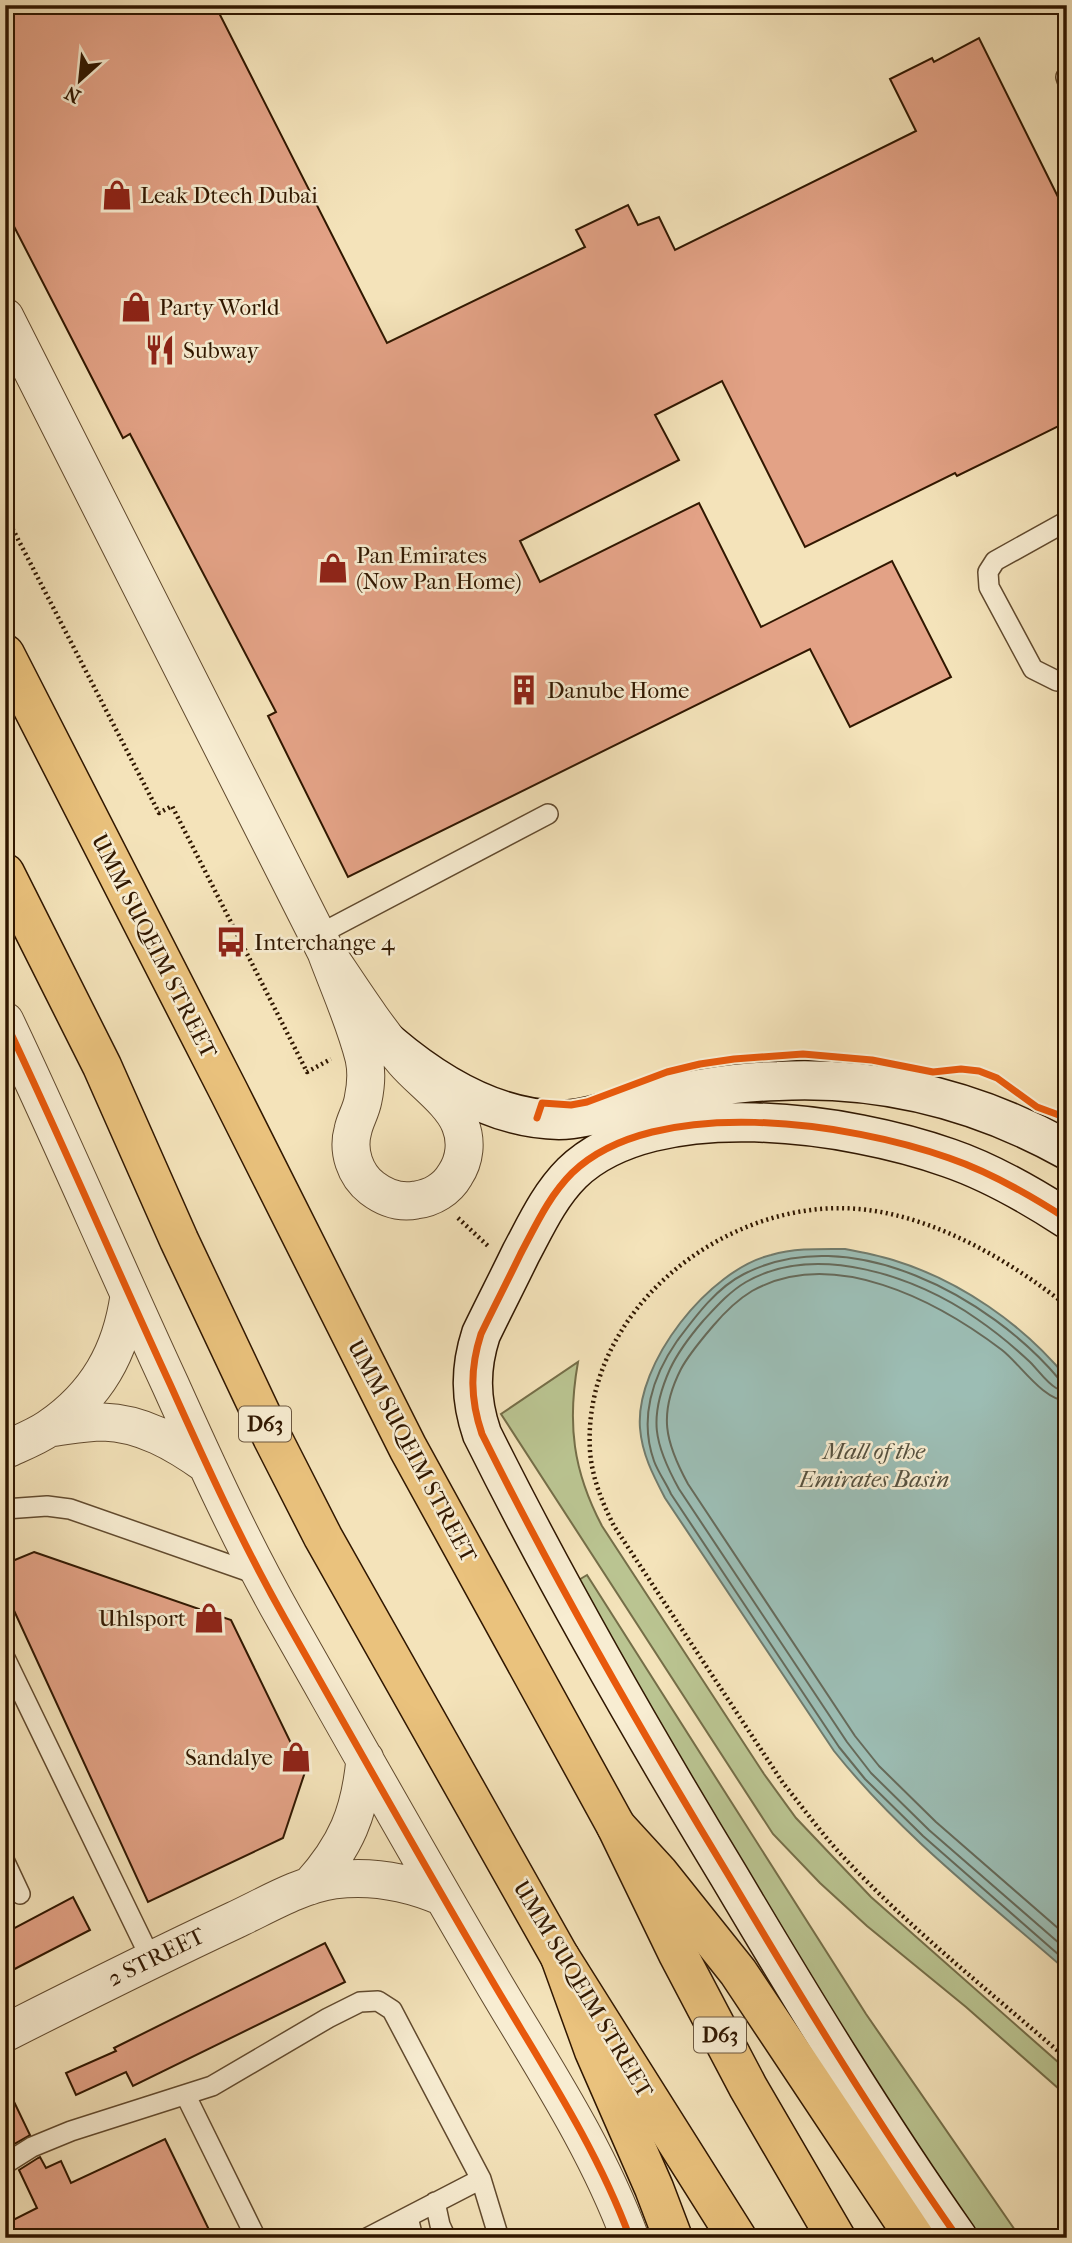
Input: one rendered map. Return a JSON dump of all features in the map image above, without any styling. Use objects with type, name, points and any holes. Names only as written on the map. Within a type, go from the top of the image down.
[{"type":"main road","name":"UMM SUQEIM STREET","points":[[5,654],[408,1448],[616,1826],[678,1954],[748,2087],[836,2238]]},
{"type":"main road","name":"UMM SUQEIM STREET","points":[[5,873],[103,1066],[179,1240],[272,1437],[323,1537],[560,1957],[737,2238]]},
{"type":"main road","points":[[616,1826],[659,1873],[738,1972],[915,2238]]},
{"type":"main road","points":[[560,1957],[598,2063],[654,2188],[673,2238]]},
{"type":"street","points":[[5,317],[322,944],[359,1043],[366,1073],[363,1103],[353,1130],[351,1145],[353,1159],[362,1178],[377,1192],[390,1199],[419,1200],[438,1192],[454,1178],[464,1152],[464,1137],[453,1111],[389,1043],[322,944]]},
{"type":"street","points":[[5,1021],[55,1126],[206,1465],[262,1576],[443,1898],[581,2131],[630,2238]]},
{"type":"street","points":[[389,1043],[434,1077],[458,1091],[509,1112],[537,1118],[562,1120],[588,1116],[648,1100],[733,1085],[820,1080],[864,1083],[949,1099],[1031,1129],[1067,1150]]},
{"type":"street","points":[[958,2238],[855,2085],[628,1707],[530,1530],[482,1434],[475,1414],[472,1374],[481,1334],[542,1213],[556,1192],[583,1164],[616,1144],[640,1135],[665,1129],[713,1124],[762,1123],[858,1133],[951,1158],[1064,1213]]},
{"type":"street","points":[[5,1450],[49,1428],[85,1396],[103,1375],[121,1337],[129,1296]]},
{"type":"street","points":[[49,1428],[102,1422],[125,1425],[168,1440],[206,1465]]},
{"type":"street","name":"2 STREET","points":[[310,1886],[329,1865],[345,1841],[363,1788],[365,1759]]},
{"type":"street","name":"2 STREET","points":[[5,2033],[151,1958],[310,1886],[343,1879],[378,1878],[422,1888],[443,1898]]},
{"type":"lane","points":[[1067,521],[995,561],[988,572],[989,587],[1033,668],[1057,681],[1067,681]]},
{"type":"lane","points":[[322,944],[548,814]]},
{"type":"lane","points":[[5,1509],[47,1506],[70,1509],[262,1576]]},
{"type":"lane","points":[[5,1658],[151,1958]]},
{"type":"lane","points":[[5,1862],[20,1894]]},
{"type":"lane","points":[[5,2164],[32,2147],[71,2131],[186,2096],[237,2073],[328,2018],[369,2000],[386,2004],[392,2010],[481,2179],[499,2238]]},
{"type":"lane","points":[[186,2096],[256,2238]]},
{"type":"lane","points":[[368,2238],[387,2233],[408,2217],[481,2179]]},
{"type":"lane","points":[[435,2202],[446,2238]]},
{"type":"lane","points":[[408,2217],[413,2238]]},
{"type":"path","points":[[5,514],[159,813],[172,806],[307,1072],[343,1053]]},
{"type":"path","points":[[1067,1306],[1012,1266],[978,1248],[906,1219],[868,1210],[840,1209],[784,1215],[731,1233],[706,1246],[662,1280],[643,1301],[613,1348],[602,1374],[594,1399],[590,1438],[594,1477],[602,1503],[614,1527],[783,1783],[845,1860],[880,1895],[1067,2059]]},
{"type":"path","points":[[455,1215],[490,1248]]},
{"type":"green space","points":[[578,1362],[573,1427],[579,1466],[592,1506],[602,1526],[764,1774],[796,1818],[871,1897],[1067,2070],[1067,2096],[966,2007],[867,1926],[820,1883],[773,1834],[501,1414]]},
{"type":"green space","points":[[587,1575],[866,2014],[1017,2233],[1012,2238],[972,2238],[835,2029],[577,1581]]},
{"type":"water","name":"Mall of the Emirates Basin","points":[[845,1249],[918,1269],[965,1292],[1010,1322],[1050,1358],[1067,1378],[1067,1971],[916,1839],[887,1811],[834,1751],[665,1498],[646,1456],[640,1428],[642,1403],[650,1376],[680,1323],[701,1299],[747,1264],[771,1255],[799,1250]]},
{"type":"building","points":[[5,5],[215,5],[387,343],[585,247],[576,230],[628,205],[638,225],[659,217],[675,250],[916,131],[890,79],[932,58],[934,62],[979,38],[1067,215],[1067,422],[957,476],[955,473],[805,547],[722,381],[655,415],[679,460],[520,541],[540,582],[699,503],[761,627],[892,561],[951,677],[850,727],[810,649],[348,877],[268,716],[276,712],[130,434],[123,438],[5,209]]},
{"type":"building","points":[[34,1552],[231,1620],[305,1772],[283,1838],[148,1902],[5,1591],[5,1564]]},
{"type":"building","points":[[73,1897],[90,1930],[5,1974],[5,1933]]},
{"type":"building","points":[[325,1943],[345,1982],[133,2086],[126,2072],[76,2095],[66,2073],[116,2051],[114,2048]]},
{"type":"building","points":[[5,2083],[30,2135],[9,2147],[5,2140]]},
{"type":"building","points":[[165,2139],[213,2238],[5,2238],[5,2224],[37,2208],[19,2170],[38,2158],[40,2157],[46,2168],[61,2161],[71,2183]]},
{"type":"cycle path","points":[[5,1021],[197,1444],[254,1561],[410,1840],[583,2135],[630,2238]]},
{"type":"cycle path","points":[[537,1118],[542,1103],[571,1105],[587,1102],[667,1072],[700,1064],[803,1054],[872,1060],[933,1072],[961,1069],[979,1071],[997,1078],[1037,1107],[1067,1118]]},
{"type":"cycle path","points":[[958,2238],[812,2014],[601,1657],[482,1434],[475,1408],[473,1371],[481,1334],[532,1232],[556,1191],[572,1173],[608,1148],[652,1132],[702,1124],[755,1122],[809,1126],[860,1134],[908,1145],[980,1170],[1067,1219]]},
{"type":"place","name":"Leak Dtech Dubai","points":[[117,195]]},
{"type":"place","name":"Party World","points":[[136,307]]},
{"type":"place","name":"Subway","points":[[160,350]]},
{"type":"place","name":"Pan Emirates (Now Pan Home)","points":[[333,568]]},
{"type":"place","name":"Danube Home","points":[[524,690]]},
{"type":"place","name":"Interchange 4","points":[[231,942]]},
{"type":"place","name":"Uhlsport","points":[[209,1618]]},
{"type":"place","name":"Sandalye","points":[[296,1757]]}]
